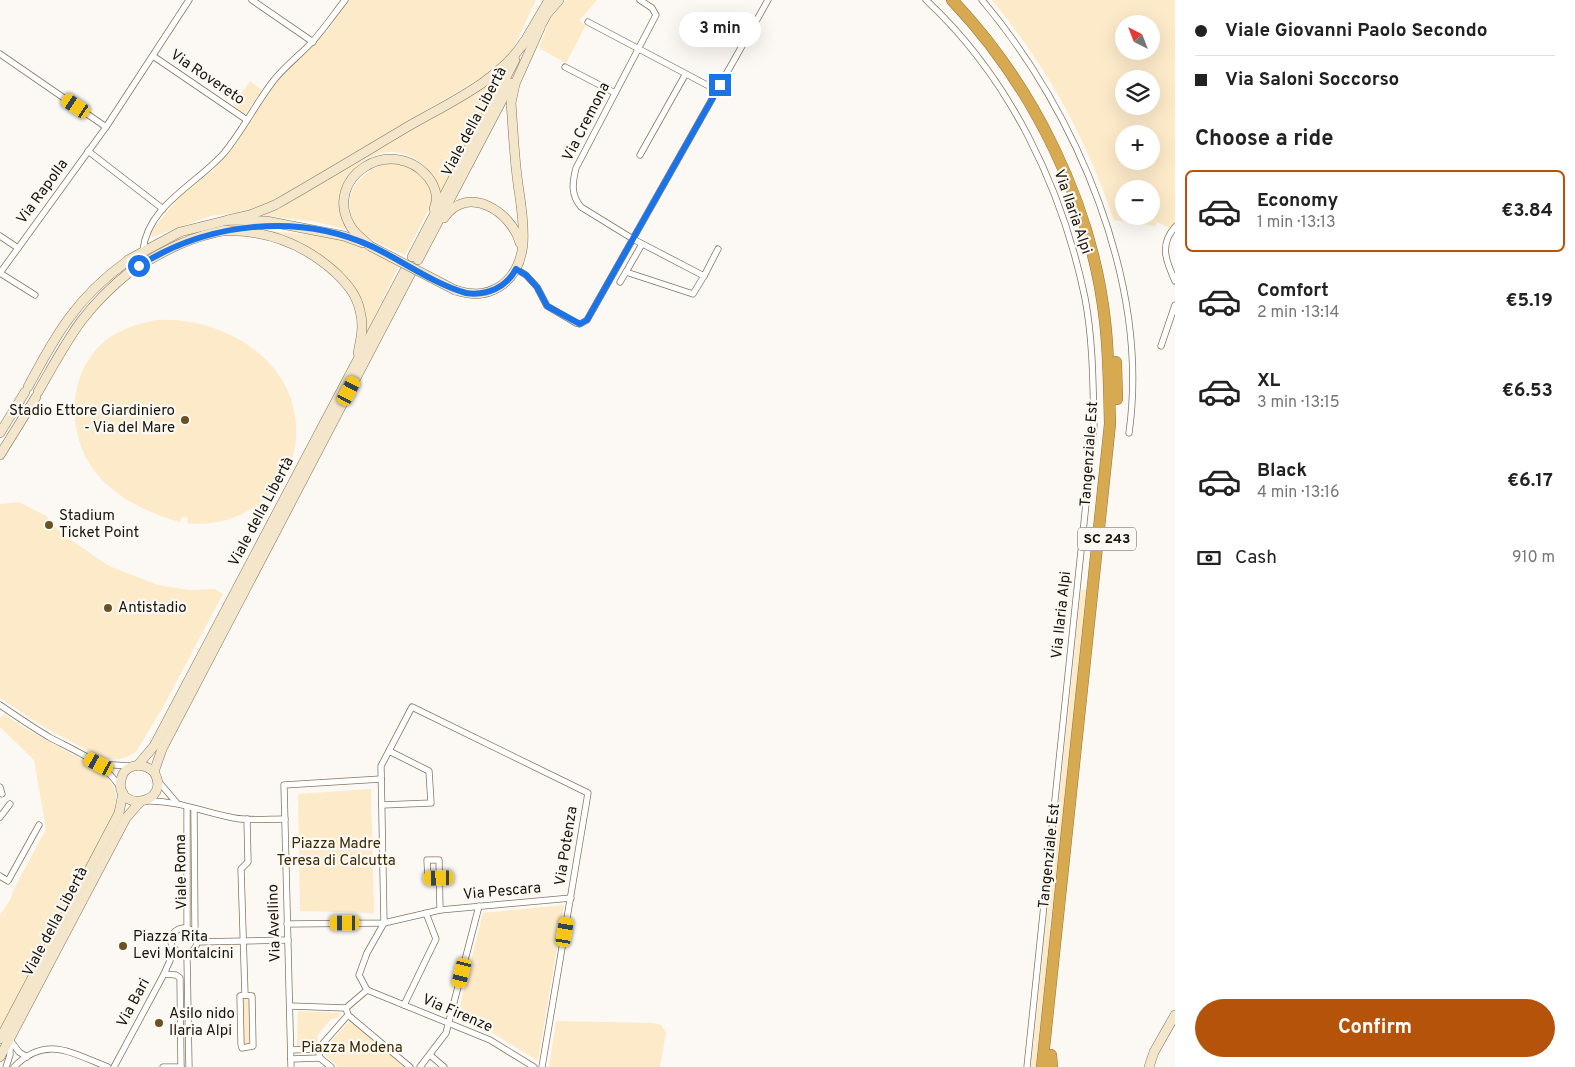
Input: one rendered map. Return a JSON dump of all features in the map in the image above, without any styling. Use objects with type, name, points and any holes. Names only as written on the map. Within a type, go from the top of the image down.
[{"type":"highway","name":"Tangenziale Est","points":[[952,0],[1005,67],[1050,140],[1081,218],[1098,280],[1106,321],[1109,368],[1109,434],[1042,1067]]},
{"type":"highway","name":"Tangenziale Est","points":[[961,0],[1012,64],[1055,135],[1076,183],[1098,249],[1106,286],[1117,377],[1117,427],[1111,498],[1051,1067]]},
{"type":"main road","name":"Viale della Libertà","points":[[415,258],[524,42],[549,0]]},
{"type":"main road","name":"Viale della Libertà","points":[[415,258],[547,14],[559,0]]},
{"type":"main road","points":[[228,220],[253,220],[344,236],[370,246],[455,290],[485,294],[502,285],[516,269],[521,256],[523,228],[511,103],[515,84],[540,28]]},
{"type":"main road","points":[[0,433],[27,390],[55,338],[77,306],[91,290],[127,261],[167,237],[194,227],[250,216],[275,205],[464,93],[502,68],[511,60],[524,42]]},
{"type":"main road","points":[[370,246],[352,229],[348,221],[344,205],[348,185],[362,168],[376,160],[405,160],[424,172],[430,180],[436,195],[435,207],[415,258]]},
{"type":"main road","points":[[415,258],[449,210],[469,203],[478,203],[495,208],[507,217],[518,236],[521,256]]},
{"type":"main road","points":[[0,455],[37,395],[62,348],[85,314],[102,295],[134,270],[160,253],[197,237],[221,231],[270,226],[294,227]]},
{"type":"main road","points":[[194,227],[197,237]]},
{"type":"main road","points":[[221,231],[255,232],[286,240],[312,254],[342,279],[356,297],[362,318],[361,337],[352,370]]},
{"type":"main road","points":[[127,261],[135,262],[134,270]]},
{"type":"main road","name":"Viale della Libertà","points":[[0,1057],[5,1039],[119,813],[122,775],[135,766],[154,746],[352,370],[409,270],[162,749],[156,776],[155,793],[143,801],[126,818],[5,1039]]},
{"type":"main road","points":[[27,390],[30,398],[37,395]]},
{"type":"main road","points":[[135,766],[144,766],[156,776]]},
{"type":"main road","points":[[121,790],[130,800],[143,801]]},
{"type":"main road","points":[[1150,1067],[1154,1052],[1175,1015]]},
{"type":"street","name":"Via Rapolla","points":[[0,273],[106,127],[189,0]]},
{"type":"street","points":[[252,0],[313,42]]},
{"type":"street","points":[[143,250],[144,240],[163,209],[173,198],[207,171],[226,151],[274,80],[313,42],[345,0]]},
{"type":"street","name":"Via Cremona","points":[[640,0],[652,8],[656,15],[576,168],[572,191],[575,200],[581,207],[633,239],[704,276]]},
{"type":"street","points":[[516,269],[526,275],[537,287],[547,306],[580,324],[587,320],[768,0]]},
{"type":"street","name":"Via Ilaria Alpi","points":[[926,0],[951,23],[983,62],[1011,104],[1042,166],[1069,233],[1085,300],[1093,366],[1092,446],[1027,1067]]},
{"type":"street","points":[[982,0],[1017,45],[1051,97],[1089,174],[1107,225],[1125,302],[1131,352],[1133,384],[1129,433]]},
{"type":"street","points":[[588,22],[707,85]]},
{"type":"street","points":[[0,54],[106,127]]},
{"type":"street","name":"Via Rovereto","points":[[152,56],[247,120]]},
{"type":"street","points":[[565,67],[615,93]]},
{"type":"street","points":[[640,155],[685,75]]},
{"type":"street","points":[[88,151],[163,209]]},
{"type":"street","points":[[1175,227],[1164,250],[1165,259],[1175,281]]},
{"type":"street","points":[[0,236],[18,248]]},
{"type":"street","points":[[620,282],[642,244]]},
{"type":"street","points":[[626,272],[694,294],[718,249]]},
{"type":"street","points":[[0,273],[35,294]]},
{"type":"street","points":[[1162,346],[1175,305]]},
{"type":"street","name":"Via Potenza","points":[[389,751],[412,707],[588,793],[542,1067]]},
{"type":"street","points":[[1,708],[99,764],[110,772],[121,790]]},
{"type":"street","points":[[331,1067],[320,1058],[318,1049],[347,1011],[367,990],[359,975],[367,953],[384,923],[381,766],[389,751],[429,771],[431,803],[382,805]]},
{"type":"street","points":[[99,764],[135,766]]},
{"type":"street","points":[[156,776],[176,802]]},
{"type":"street","name":"Via Avellino","points":[[291,1067],[284,786],[381,779]]},
{"type":"street","points":[[0,787],[2,794]]},
{"type":"street","points":[[143,801],[176,802],[194,810],[247,819],[285,819]]},
{"type":"street","points":[[0,817],[10,804]]},
{"type":"street","name":"Viale Roma","points":[[187,807],[187,929]]},
{"type":"street","name":"Viale Roma","points":[[194,810],[195,934],[197,942]]},
{"type":"street","points":[[245,995],[241,869],[248,862],[247,819]]},
{"type":"street","points":[[0,876],[8,881],[39,825]]},
{"type":"street","points":[[439,878],[440,910]]},
{"type":"street","name":"Via Pescara","points":[[287,924],[384,923],[440,910],[571,898]]},
{"type":"street","points":[[420,1067],[446,1033],[478,906]]},
{"type":"street","points":[[404,1005],[436,939],[426,913]]},
{"type":"street","name":"Viale Roma","points":[[174,949],[173,935],[179,930],[187,929],[195,934]]},
{"type":"street","points":[[184,954],[193,951],[197,942],[288,940]]},
{"type":"street","points":[[174,949],[187,957],[189,1067]]},
{"type":"street","name":"Via Bari","points":[[114,1067],[164,974],[174,949]]},
{"type":"street","points":[[163,1067],[181,1067],[180,978],[164,974]]},
{"type":"street","name":"Via Firenze","points":[[367,990],[490,1040],[534,1067]]},
{"type":"street","points":[[245,995],[252,996],[253,1046],[242,1048],[240,996],[245,995]]},
{"type":"street","points":[[290,1006],[347,1011],[410,1067]]},
{"type":"street","points":[[5,1039],[27,1057]]},
{"type":"street","points":[[5,1039],[10,1055],[6,1067]]},
{"type":"street","points":[[14,1067],[41,1049],[61,1048],[108,1067]]},
{"type":"street","points":[[291,1050],[318,1049]]},
{"type":"street","points":[[430,1055],[444,1067]]},
{"type":"street","points":[[291,1059],[320,1058]]},
{"type":"green space","points":[[349,0],[536,0],[513,49],[499,67],[265,206],[243,212],[210,216],[152,237],[150,233],[180,196],[212,171],[224,158],[281,76],[328,30]]},
{"type":"green space","points":[[566,0],[597,0],[579,21],[586,25],[566,63],[539,48],[550,19]]},
{"type":"green space","points":[[992,0],[1175,0],[1175,224],[1170,228],[1160,223],[1160,180],[1115,180],[1114,220],[1091,160],[1077,131],[1048,77],[1031,51]]},
{"type":"green space","points":[[506,68],[439,196],[433,177],[420,162],[402,153],[382,153],[370,157],[359,164],[344,184],[340,207],[342,219],[348,230],[317,222],[260,215],[271,212]]},
{"type":"green space","points":[[250,81],[262,90],[245,114],[233,105]]},
{"type":"green space","points":[[390,163],[404,164],[413,169],[430,184],[433,201],[405,255],[368,238],[355,223],[351,212],[350,201],[353,190],[359,181],[367,173]]},
{"type":"green space","points":[[266,231],[317,235],[354,243],[399,265],[363,340],[365,325],[364,309],[361,299],[351,284],[309,247],[293,239]]},
{"type":"green space","name":"Stadio Ettore Giardiniero - Via del Mare","points":[[156,320],[204,325],[227,333],[248,345],[267,360],[281,379],[291,401],[296,425],[295,447],[289,467],[278,485],[264,500],[248,511],[229,519],[208,523],[187,523],[188,518],[182,517],[180,522],[156,514],[132,503],[111,488],[93,469],[84,453],[78,436],[75,400],[85,365],[95,350],[114,334],[132,326]]},
{"type":"green space","name":"Antistadio","points":[[19,502],[46,516],[62,534],[109,566],[158,585],[189,590],[215,589],[223,594],[163,707],[136,752],[128,756],[119,759],[100,757],[44,727],[0,698],[0,504]]},
{"type":"green space","points":[[1081,590],[1086,590],[1055,899],[1050,922],[1050,946],[1037,1067],[1031,1067]]},
{"type":"green space","points":[[4,714],[21,726],[104,772],[114,787],[116,795],[115,810],[109,824],[34,968],[23,983],[25,987],[0,1033],[0,915],[10,900],[46,829],[34,760],[0,727],[0,718]]},
{"type":"green space","name":"Piazza Madre Teresa di Calcutta","points":[[371,789],[374,913],[300,911],[298,794]]},
{"type":"green space","points":[[564,905],[538,1061],[491,1032],[457,1018],[483,913]]},
{"type":"green space","points":[[243,998],[250,999],[251,1043],[244,1045]]},
{"type":"green space","points":[[298,1011],[341,1014],[336,1019],[331,1019],[317,1036],[318,1041],[314,1045],[297,1046]]},
{"type":"green space","name":"Piazza Modena","points":[[350,1020],[405,1067],[338,1067],[322,1052]]},
{"type":"green space","points":[[556,1021],[653,1023],[661,1025],[666,1032],[660,1067],[549,1067]]},
{"type":"place","name":"Stadio Ettore Giardiniero - Via del Mare","points":[[185,420]]},
{"type":"place","name":"Stadium Ticket Point","points":[[49,525]]},
{"type":"place","name":"Antistadio","points":[[108,608]]},
{"type":"place","name":"Piazza Rita Levi Montalcini","points":[[123,946]]},
{"type":"place","name":"Asilo nido Ilaria Alpi","points":[[159,1023]]},
{"type":"route","points":[[139,266],[160,253],[197,237],[235,229],[270,226],[294,227],[344,236],[370,246],[455,290],[466,293],[485,294],[502,285],[516,269],[526,275],[537,287],[544,303],[551,310],[580,324],[587,320],[720,85]]}]
